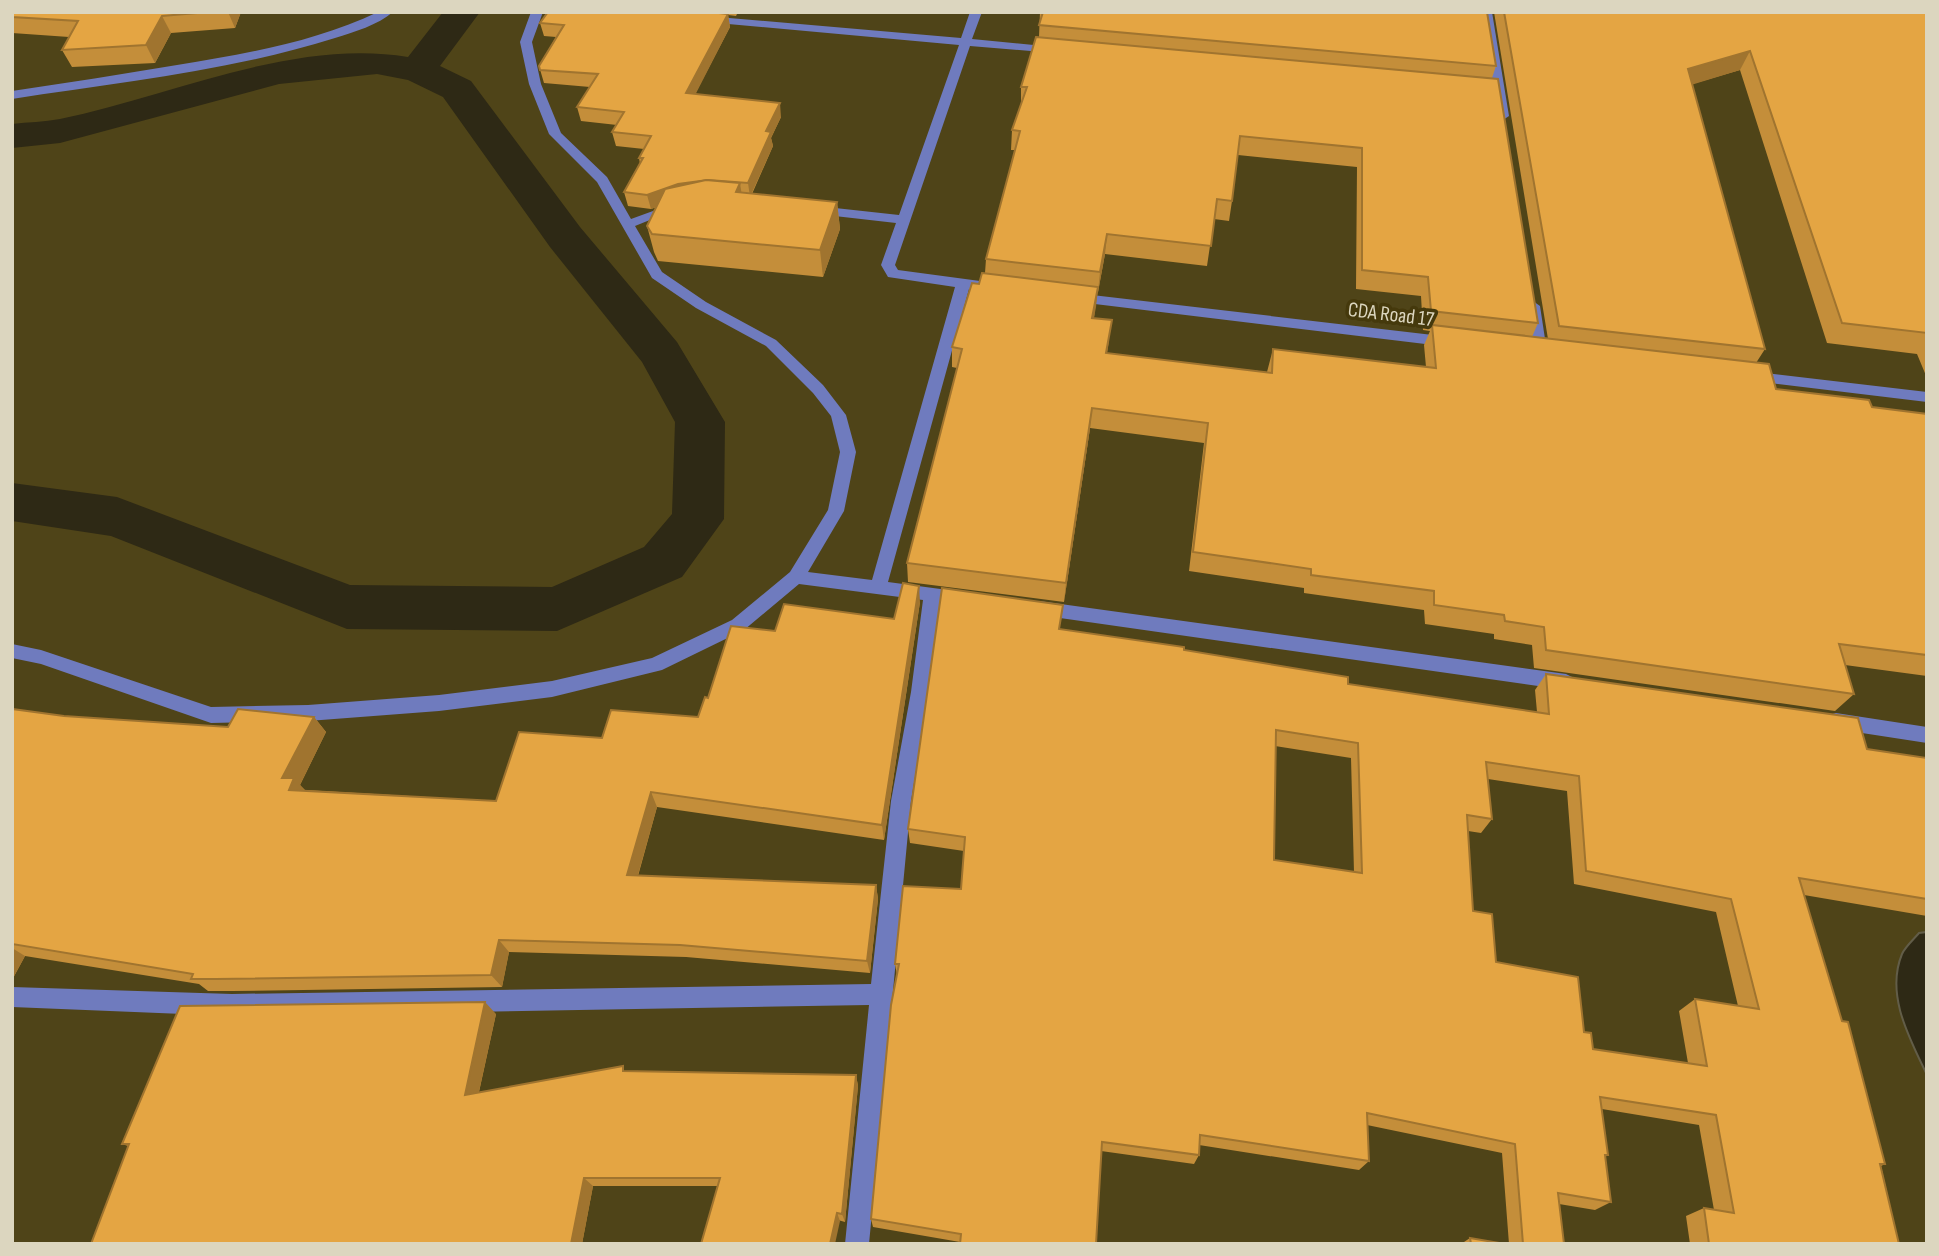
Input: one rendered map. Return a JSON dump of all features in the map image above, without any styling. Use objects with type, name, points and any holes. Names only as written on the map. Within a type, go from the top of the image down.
[{"type":"street","points":[[12,95],[244,57],[316,40],[368,23],[388,12]]},
{"type":"street","points":[[12,651],[41,657],[211,715],[307,713],[439,703],[552,689],[656,665],[738,625],[796,577],[836,511],[848,452],[838,415],[818,389],[771,343],[701,305],[657,275],[602,180],[555,134],[535,84],[526,42],[537,12]]},
{"type":"street","points":[[976,12],[888,265],[893,274],[1004,289]]},
{"type":"street","points":[[1486,12],[1493,92],[1506,134]]},
{"type":"street","points":[[693,18],[1062,51]]},
{"type":"street","points":[[629,224],[687,203]]},
{"type":"street","points":[[808,209],[904,220]]},
{"type":"street","points":[[878,588],[963,285]]},
{"type":"street","points":[[1530,287],[1540,352]]},
{"type":"street","name":"CDA Road 17","points":[[1059,296],[1471,344]]},
{"type":"street","points":[[1733,374],[1927,397]]},
{"type":"street","points":[[796,577],[985,601]]},
{"type":"street","points":[[857,1244],[901,801],[920,692],[932,595]]},
{"type":"street","points":[[1025,606],[1584,685]]},
{"type":"street","points":[[1813,718],[1927,735]]},
{"type":"street","points":[[12,996],[232,1005],[880,993]]},
{"type":"shaded area","points":[[1927,932],[1927,1075],[1907,1032],[1896,985],[1897,969],[1903,951],[1919,933]]},
{"type":"building","points":[[12,12],[209,12],[162,16],[146,45],[62,50],[78,21],[12,17]]},
{"type":"building","points":[[548,12],[728,14],[686,93],[780,103],[766,131],[771,132],[748,183],[708,180],[678,184],[647,195],[624,192],[643,158],[639,158],[651,136],[612,132],[624,112],[577,107],[598,74],[540,70],[539,66],[564,25],[540,23]]},
{"type":"building","points":[[1043,12],[1487,12],[1496,66],[1039,25]]},
{"type":"building","points":[[1504,12],[1927,12],[1927,333],[1842,323],[1750,51],[1688,69],[1765,349],[1559,326]]},
{"type":"building","points":[[1036,37],[1498,79],[1538,323],[1431,311],[1428,277],[1362,270],[1362,148],[1240,136],[1232,201],[1217,199],[1211,246],[1107,234],[1100,272],[986,259],[1020,131],[1012,130],[1027,87],[1021,87]]},
{"type":"building","points":[[706,180],[740,183],[736,192],[837,202],[820,250],[652,234],[647,226],[665,189]]},
{"type":"building","points":[[982,273],[1098,287],[1092,318],[1112,320],[1106,353],[1272,373],[1273,349],[1436,368],[1432,325],[1769,364],[1776,389],[1869,400],[1872,407],[1927,414],[1927,655],[1839,644],[1854,694],[1546,650],[1544,627],[1505,621],[1504,615],[1434,605],[1434,591],[1311,575],[1311,569],[1193,552],[1208,423],[1092,408],[1066,583],[907,563],[962,349],[952,347],[972,283],[979,284]]},
{"type":"building","points":[[903,583],[919,586],[882,825],[651,792],[627,875],[876,885],[867,961],[680,945],[499,940],[491,975],[191,979],[193,974],[12,944],[12,709],[64,716],[228,727],[238,709],[314,717],[282,778],[294,778],[289,790],[496,801],[519,732],[602,738],[611,710],[698,717],[705,697],[708,698],[731,626],[775,631],[784,604],[894,619]]},
{"type":"building","points":[[942,588],[1063,605],[1059,629],[1184,647],[1184,650],[1348,677],[1348,684],[1549,714],[1546,674],[1858,718],[1867,749],[1927,758],[1927,899],[1799,878],[1842,1021],[1848,1022],[1885,1164],[1880,1164],[1899,1244],[1709,1244],[1704,1208],[1734,1213],[1716,1115],[1600,1097],[1611,1202],[1558,1193],[1564,1244],[1523,1244],[1515,1144],[1367,1113],[1369,1161],[1200,1135],[1199,1155],[1102,1142],[1096,1244],[960,1244],[961,1234],[871,1219],[891,1005],[899,964],[895,964],[903,886],[961,889],[965,837],[908,829]],"holes":[[[1276,730],[1358,743],[1362,873],[1274,860]],[[1486,762],[1579,776],[1586,871],[1731,899],[1759,1009],[1695,999],[1707,1066],[1593,1049],[1591,1033],[1584,1032],[1578,977],[1496,962],[1492,914],[1473,911],[1467,815],[1492,819]]]},
{"type":"building","points":[[485,1002],[465,1095],[623,1066],[623,1071],[856,1075],[842,1214],[837,1213],[830,1244],[701,1244],[720,1178],[584,1178],[571,1244],[91,1244],[129,1144],[122,1144],[180,1006]]},
{"type":"building","points":[[1470,1238],[1505,1244],[1471,1244]]},
{"type":"waterway","points":[[418,70],[462,12]]},
{"type":"waterway","points":[[12,136],[60,131],[277,73],[377,63],[418,70]]},
{"type":"waterway","points":[[12,502],[117,517],[347,607],[557,609],[663,562],[698,519],[700,422],[660,353],[565,237],[457,89],[418,70]]}]
